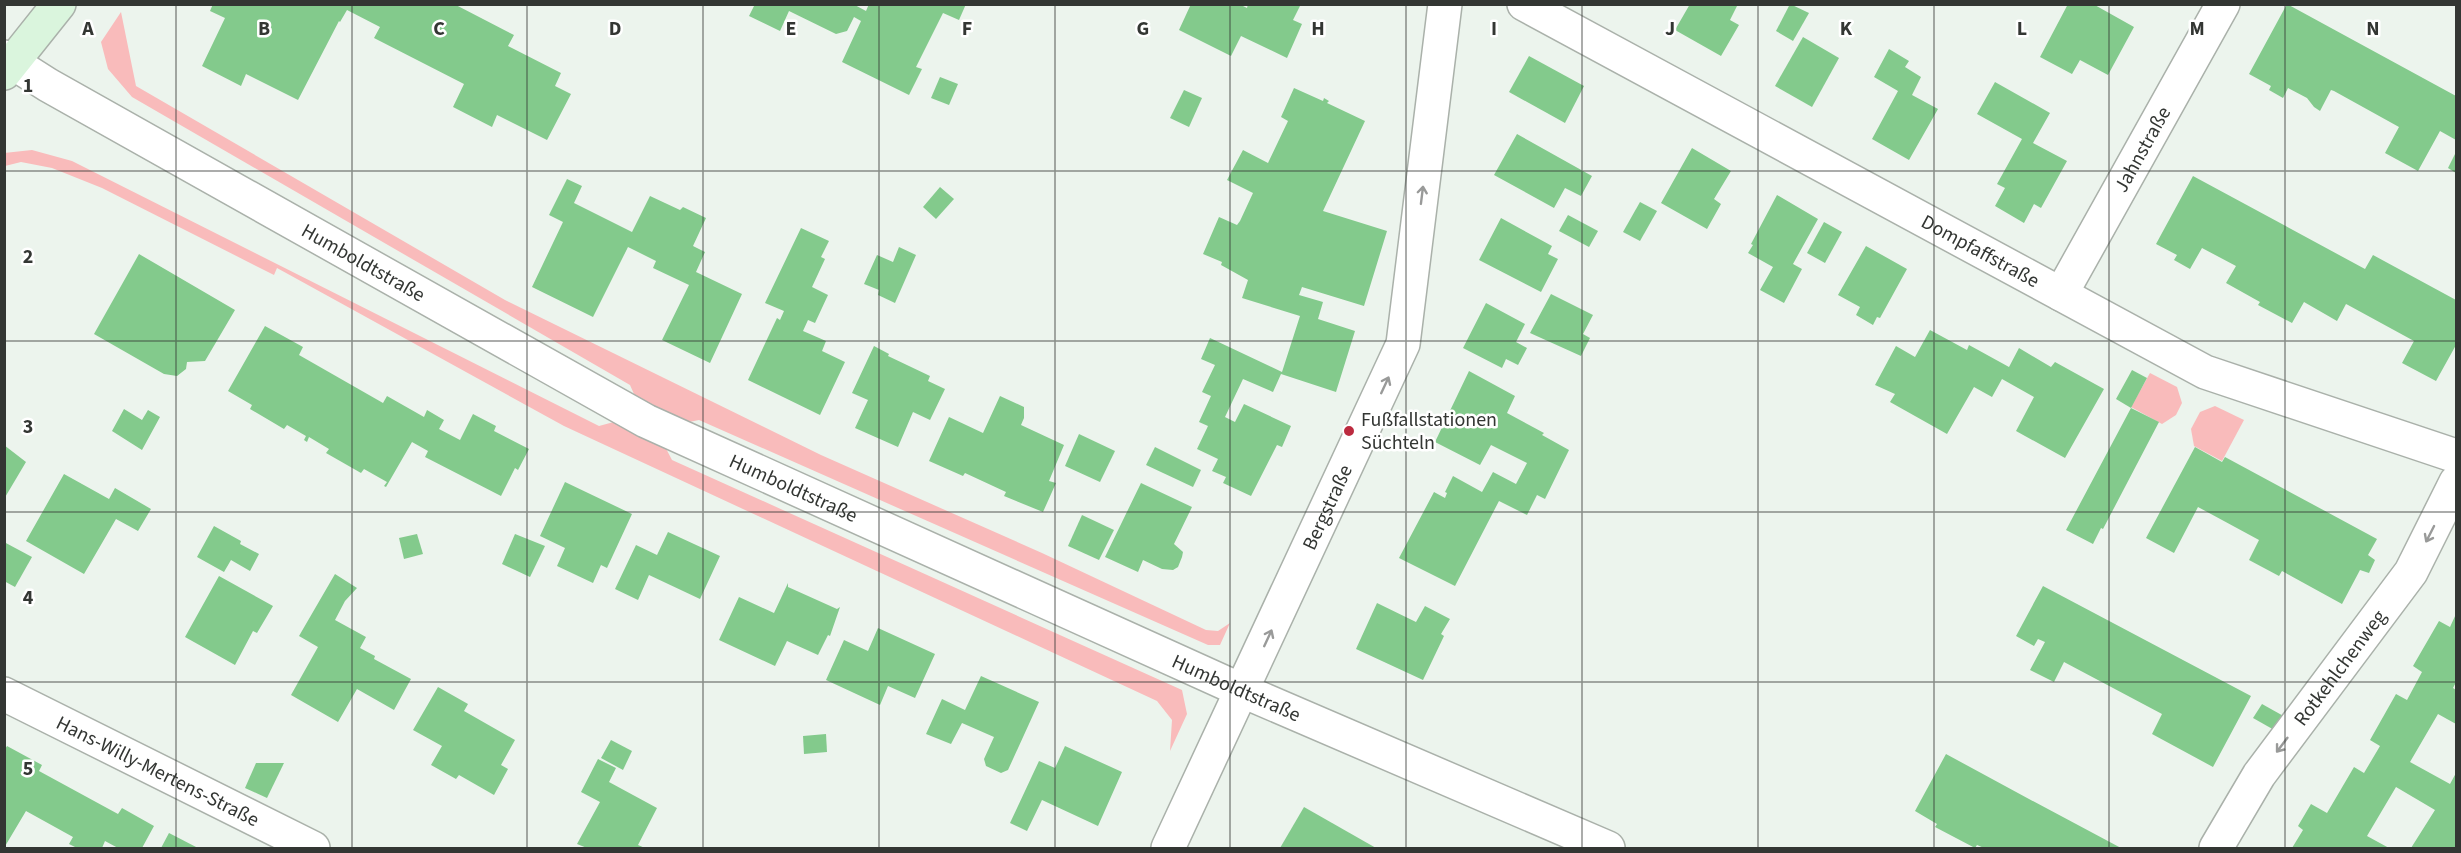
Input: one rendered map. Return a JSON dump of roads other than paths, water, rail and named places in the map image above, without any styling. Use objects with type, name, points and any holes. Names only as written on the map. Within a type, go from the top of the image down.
[{"type":"main road","points":[[7,64],[59,4]]},
{"type":"street","name":"Bergstraße","points":[[1168,849],[1403,344],[1445,4]]},
{"type":"street","name":"Dompfaffstraße","points":[[1524,4],[2205,372],[2457,456]]},
{"type":"street","name":"Jahnstraße","points":[[2061,294],[2223,4]]},
{"type":"street","name":"Humboldtstraße","points":[[7,64],[646,421],[1243,691],[1608,849]]},
{"type":"street","name":"Rotkehlchenweg","points":[[2216,849],[2259,775],[2411,572],[2457,482]]},
{"type":"street","name":"Hans-Willy-Mertens-Straße","points":[[4,694],[313,849]]},
{"type":"place","name":"Fußfallstationen Süchteln","points":[[1349,431]]}]
